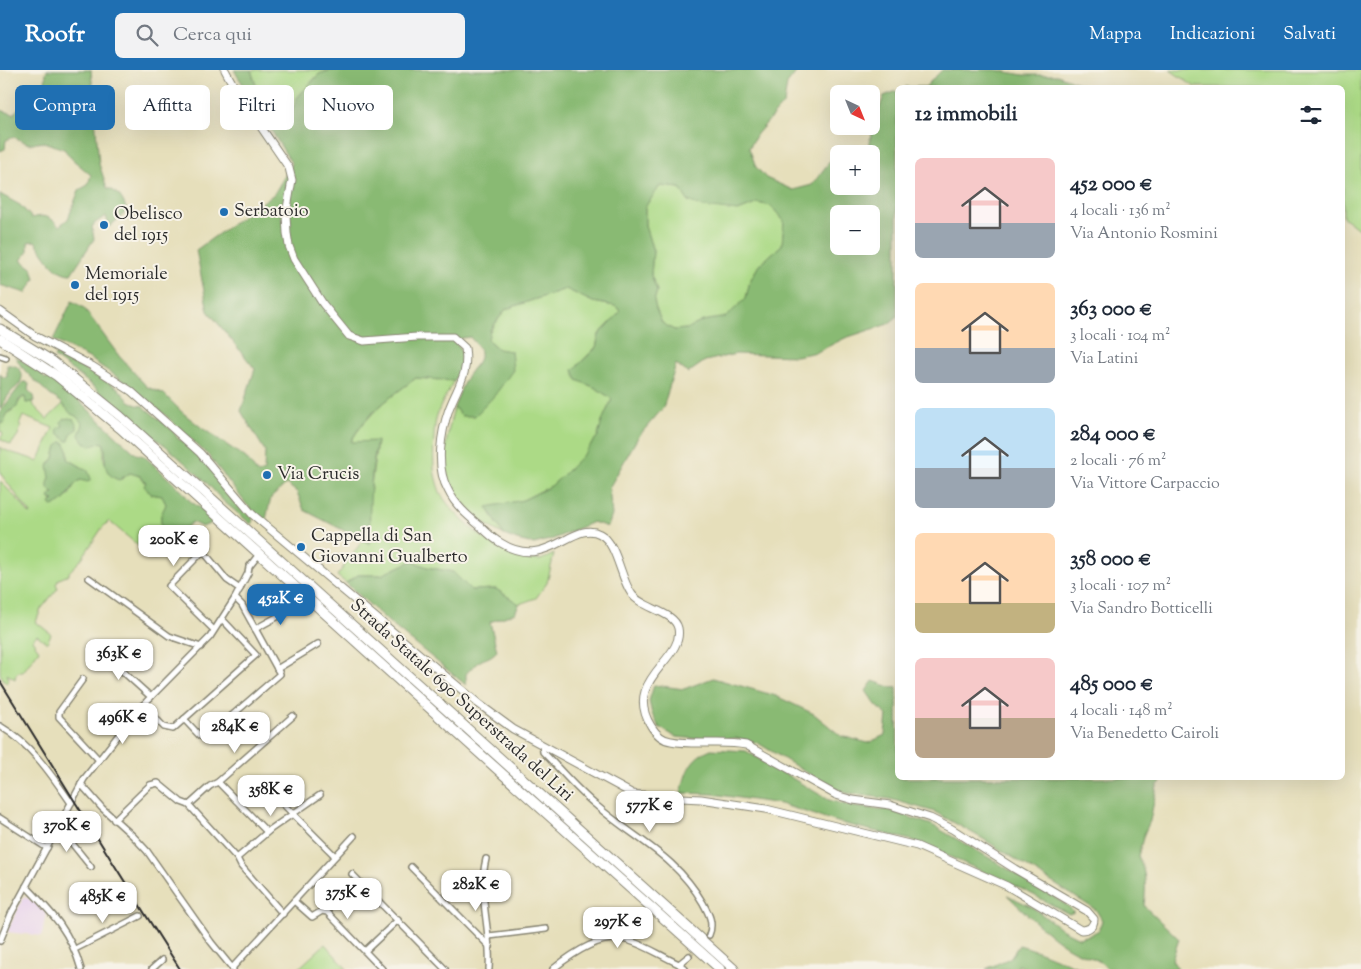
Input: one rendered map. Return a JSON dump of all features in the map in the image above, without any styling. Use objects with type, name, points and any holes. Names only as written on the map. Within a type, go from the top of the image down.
[{"type":"highway","name":"Strada Statale 690 Superstrada del Liri","points":[[0,329],[52,361],[120,416],[734,969]]},
{"type":"highway","name":"Strada Statale 690 Superstrada del Liri","points":[[0,339],[57,376],[120,428],[720,969]]},
{"type":"main road","points":[[0,311],[35,336],[92,366],[131,391],[200,453],[241,504],[479,704],[513,729],[633,794],[654,797],[701,798],[766,809],[917,846],[1007,886],[1081,930],[1086,930],[1092,926],[1094,922],[1092,915],[952,829],[930,818],[890,805],[853,800],[836,795],[746,745],[664,740],[645,717],[643,710],[645,690],[658,668],[675,646],[678,635],[677,626],[670,617],[632,596],[624,582],[613,549],[601,535],[587,531],[579,533],[547,550],[534,553],[526,552],[511,548],[497,541],[456,503],[444,481],[441,458],[442,434],[448,411],[466,370],[465,348],[453,337],[417,337],[364,341],[352,338],[346,333],[323,304],[294,259],[287,233],[286,214],[292,180],[289,168],[237,92],[225,70]]},
{"type":"street","points":[[0,356],[6,358]]},
{"type":"street","points":[[214,630],[169,586],[203,551],[228,580],[240,589]]},
{"type":"street","points":[[0,941],[10,917],[80,784],[143,705],[202,647],[235,598],[248,573],[249,567],[256,558]]},
{"type":"street","points":[[89,578],[169,636],[202,647]]},
{"type":"street","points":[[184,719],[200,736],[207,737],[280,674],[242,605],[235,598]]},
{"type":"street","points":[[256,629],[297,606]]},
{"type":"street","points":[[143,705],[166,728],[172,729],[256,655],[222,619]]},
{"type":"street","points":[[277,669],[318,644]]},
{"type":"street","points":[[100,650],[151,697]]},
{"type":"street","points":[[83,679],[58,716],[98,760]]},
{"type":"street","points":[[189,806],[293,716]]},
{"type":"street","points":[[0,726],[27,746],[49,772],[71,803]]},
{"type":"street","points":[[542,745],[543,752],[598,808],[653,847],[675,866],[707,910],[711,922],[709,935]]},
{"type":"street","points":[[236,800],[254,783],[260,781],[264,783],[335,856]]},
{"type":"street","points":[[218,782],[267,832]]},
{"type":"street","points":[[114,820],[154,783],[158,783],[181,802],[189,806],[237,858],[241,866],[283,914]]},
{"type":"street","points":[[80,784],[99,806],[147,851],[232,969],[354,836]]},
{"type":"street","points":[[237,858],[267,832],[320,795]]},
{"type":"street","points":[[0,818],[47,848]]},
{"type":"street","points":[[58,826],[91,867]]},
{"type":"street","points":[[486,859],[482,882],[490,948],[489,969]]},
{"type":"street","points":[[411,867],[490,948]]},
{"type":"street","points":[[352,874],[445,969]]},
{"type":"street","points":[[26,886],[59,923],[76,949],[82,969]]},
{"type":"street","points":[[294,902],[312,917],[322,911],[327,912],[382,969]]},
{"type":"street","points":[[76,949],[140,916]]},
{"type":"street","points":[[365,951],[398,920]]},
{"type":"street","points":[[489,936],[546,930]]},
{"type":"street","points":[[553,969],[588,947],[604,941],[617,939],[633,942],[679,964],[685,969]]},
{"type":"street","points":[[679,964],[689,956]]},
{"type":"street","points":[[152,969],[162,960]]},
{"type":"shaded area","points":[[24,896],[37,903],[46,912],[42,936],[7,932]]},
{"type":"green space","points":[[47,70],[91,70],[92,85],[45,85]]},
{"type":"green space","points":[[234,70],[251,70],[256,85],[243,85]]},
{"type":"green space","points":[[251,70],[332,70],[319,74],[309,85],[304,85],[304,90],[297,98],[294,107],[294,85],[256,85]]},
{"type":"green space","points":[[332,70],[798,70],[787,84],[784,103],[757,134],[749,148],[756,167],[766,178],[793,190],[812,185],[830,161],[830,195],[880,195],[880,145],[869,145],[871,135],[880,135],[880,107],[884,96],[895,92],[895,319],[888,324],[845,338],[817,352],[796,356],[736,354],[705,361],[688,373],[676,364],[663,408],[638,437],[609,488],[612,515],[608,527],[593,522],[553,539],[534,544],[504,535],[487,507],[523,500],[551,486],[582,456],[598,436],[602,421],[612,399],[596,388],[577,380],[573,370],[596,348],[599,335],[621,311],[615,306],[593,302],[566,289],[506,309],[490,330],[488,340],[498,349],[511,351],[513,370],[495,395],[475,416],[462,416],[454,407],[468,375],[480,359],[479,349],[470,337],[462,338],[456,343],[463,357],[460,371],[454,381],[416,378],[379,407],[363,423],[351,442],[377,441],[370,492],[370,544],[304,510],[297,492],[286,484],[271,498],[265,523],[247,505],[209,456],[164,414],[126,383],[89,358],[53,340],[72,301],[84,308],[119,356],[147,387],[164,394],[202,428],[246,458],[258,474],[264,471],[265,451],[241,411],[255,369],[208,311],[196,250],[274,194],[292,164],[271,130],[294,130],[294,107],[297,98],[304,90],[304,130],[393,130],[393,85],[309,85],[319,74]],"holes":[[[660,186],[680,188],[688,201],[703,207],[738,211],[758,203],[771,206],[784,221],[782,245],[759,265],[750,281],[746,298],[726,317],[703,321],[687,329],[674,330],[662,323],[654,301],[657,291],[651,275],[653,251],[645,226],[645,207]]]},
{"type":"green space","points":[[942,70],[996,70],[1023,75],[1057,75],[1084,85],[927,85]]},
{"type":"green space","points":[[1170,70],[1361,70],[1361,231],[1345,219],[1345,85],[1192,85]]},
{"type":"green space","points":[[0,110],[15,113],[15,130],[96,130],[99,164],[107,188],[120,196],[127,211],[109,227],[106,216],[95,223],[92,227],[94,239],[71,274],[59,271],[35,241],[28,242],[28,252],[21,260],[32,268],[35,279],[26,293],[0,285],[0,194],[20,205],[32,218],[47,217],[59,226],[68,219],[79,190],[88,185],[91,175],[72,159],[64,149],[44,142],[29,144],[14,137],[6,140],[5,149],[0,151]]},
{"type":"green space","points":[[660,186],[680,188],[688,201],[738,211],[758,203],[771,206],[784,221],[782,245],[759,265],[750,281],[746,298],[726,318],[703,321],[687,329],[674,330],[662,323],[654,301],[657,291],[651,275],[653,251],[645,226],[645,207]]},
{"type":"green space","points":[[566,289],[593,302],[615,306],[622,312],[599,334],[596,347],[573,370],[577,380],[596,388],[612,399],[602,421],[598,436],[582,456],[559,479],[551,486],[523,500],[488,508],[504,535],[474,515],[456,494],[448,478],[445,454],[454,407],[462,416],[498,349],[488,340],[487,335],[506,309]]},
{"type":"green space","points":[[56,354],[118,388],[132,402],[143,406],[173,431],[178,439],[185,442],[215,473],[234,503],[252,517],[253,523],[251,524],[223,501],[205,481],[166,446],[145,431],[88,382],[54,357]]},
{"type":"green space","points":[[15,356],[40,372],[45,379],[52,378],[67,393],[78,400],[136,454],[144,456],[182,491],[190,501],[209,514],[212,523],[202,527],[192,522],[176,537],[168,540],[163,532],[161,521],[161,515],[166,504],[162,496],[151,494],[144,486],[146,482],[140,476],[130,473],[119,480],[108,473],[103,442],[91,446],[83,442],[79,435],[83,424],[28,374]]},
{"type":"green space","points":[[7,365],[18,367],[22,379],[0,409],[0,373],[2,377],[7,377]]},
{"type":"green space","points":[[416,378],[454,381],[438,412],[434,440],[435,475],[441,494],[448,505],[470,528],[499,548],[513,555],[540,560],[554,554],[547,583],[536,598],[519,604],[496,589],[471,590],[453,572],[427,567],[412,561],[381,575],[358,575],[346,583],[337,576],[363,540],[370,543],[369,501],[377,442],[350,443],[371,415],[388,399]]},
{"type":"green space","points":[[23,382],[29,384],[28,390],[34,396],[35,401],[26,403],[25,397],[23,397],[19,400],[17,407],[6,414],[5,422],[0,424],[0,412]]},
{"type":"green space","points":[[25,397],[26,403],[33,402],[34,406],[47,419],[63,404],[84,424],[81,432],[93,445],[103,442],[105,464],[114,478],[122,479],[130,473],[134,474],[144,480],[151,494],[162,496],[166,504],[161,515],[163,532],[168,540],[176,537],[154,559],[109,521],[102,528],[80,561],[69,572],[69,575],[59,579],[56,584],[58,588],[41,609],[36,622],[51,634],[47,643],[37,635],[32,640],[39,650],[23,672],[16,674],[15,679],[7,674],[9,680],[6,683],[0,674],[0,481],[28,513],[31,514],[0,473],[0,447],[38,462],[53,428],[23,416],[19,425],[21,426],[18,435],[11,445],[0,439],[3,434],[0,432],[0,424],[3,423],[6,414],[13,410]],"holes":[[[64,443],[68,452],[68,459],[85,469],[85,480],[75,484],[71,493],[66,498],[50,503],[53,501],[51,500],[52,487],[49,463],[54,458],[57,446]]]},
{"type":"green space","points":[[69,418],[73,419],[77,429],[71,434],[69,441],[67,441],[57,432],[58,428],[63,426],[61,422]]},
{"type":"green space","points":[[64,442],[68,450],[68,459],[88,471],[91,479],[88,482],[80,480],[62,502],[52,506],[50,503],[54,500],[49,497],[54,493],[48,487],[50,478],[48,466],[54,458],[57,446]]},
{"type":"green space","points":[[412,561],[427,567],[453,572],[471,590],[496,589],[519,604],[515,613],[490,622],[497,651],[469,670],[466,674],[466,685],[392,625],[346,583],[358,575],[381,575]]},
{"type":"green space","points":[[713,678],[776,696],[814,714],[841,736],[868,743],[885,735],[887,715],[876,705],[866,691],[873,681],[895,688],[895,780],[1163,780],[1157,786],[1150,821],[1138,856],[1145,881],[1144,906],[1179,939],[1172,960],[1178,969],[1107,969],[1098,961],[1068,947],[1040,926],[1007,895],[1032,907],[1063,930],[1079,938],[1099,930],[1102,920],[1096,910],[985,840],[935,812],[890,799],[847,793],[825,784],[758,743],[736,738],[711,740],[676,737],[659,727],[652,714],[649,701],[654,685],[684,689]]},
{"type":"green space","points":[[711,749],[746,751],[829,800],[854,807],[889,810],[932,825],[993,860],[1068,906],[1074,912],[1069,914],[1026,891],[915,841],[841,823],[780,804],[713,794],[681,793],[687,773],[693,762]]},
{"type":"green space","points":[[325,944],[347,969],[298,969]]},
{"type":"green space","points":[[1019,945],[1084,969],[1027,969],[1018,965],[1018,969],[986,969],[1010,958]]},
{"type":"tunnel","points":[[689,956],[709,935]]},
{"type":"railway","points":[[0,681],[180,969]]},
{"type":"place","name":"Serbatoio","points":[[224,212]]},
{"type":"place","name":"Obelisco del 1915","points":[[104,225]]},
{"type":"place","name":"Memoriale del 1915","points":[[75,285]]},
{"type":"place","name":"Via Crucis","points":[[267,475]]},
{"type":"place","name":"Cappella di San Giovanni Gualberto","points":[[301,547]]}]
